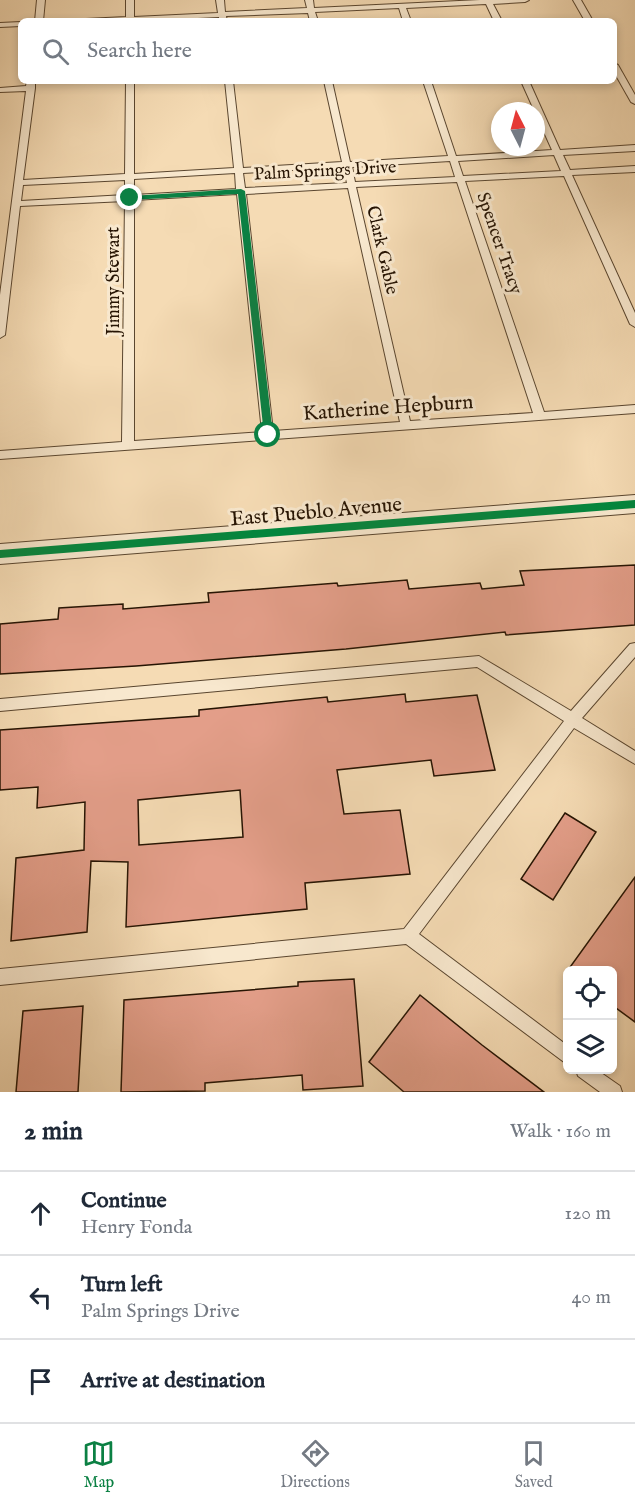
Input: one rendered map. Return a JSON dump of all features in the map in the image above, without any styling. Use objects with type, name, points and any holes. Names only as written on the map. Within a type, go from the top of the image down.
[{"type":"street","name":"East Pueblo Avenue","points":[[0,554],[635,504]]},
{"type":"lane","points":[[39,18],[41,0]]},
{"type":"lane","points":[[130,0],[130,18]]},
{"type":"lane","points":[[220,0],[222,18],[312,10],[525,0]]},
{"type":"lane","points":[[309,0],[313,18]]},
{"type":"lane","points":[[577,0],[587,18]]},
{"type":"lane","points":[[489,2],[497,18]]},
{"type":"lane","points":[[402,6],[406,18]]},
{"type":"lane","points":[[0,25],[18,24]]},
{"type":"lane","points":[[617,70],[635,102]]},
{"type":"lane","name":"Jimmy Stewart","points":[[128,446],[130,84]]},
{"type":"lane","points":[[229,84],[268,435]]},
{"type":"lane","name":"Clark Gable","points":[[329,84],[406,426]]},
{"type":"lane","name":"Spencer Tracy","points":[[428,84],[540,416]]},
{"type":"lane","points":[[526,84],[635,324]]},
{"type":"lane","points":[[0,90],[31,85],[16,204],[5,256],[0,335]]},
{"type":"lane","name":"Palm Springs Drive","points":[[19,183],[635,148]]},
{"type":"lane","name":"Palm Springs Drive","points":[[16,204],[635,169]]},
{"type":"lane","name":"Katherine Hepburn","points":[[0,455],[635,409]]},
{"type":"lane","points":[[408,936],[573,719],[635,648]]},
{"type":"lane","points":[[0,705],[479,661],[635,758]]},
{"type":"lane","points":[[0,977],[408,936],[563,1054]]},
{"type":"lane","points":[[589,1074],[614,1092]]},
{"type":"building","points":[[635,565],[635,625],[506,635],[505,632],[346,649],[136,666],[0,674],[0,624],[58,619],[59,608],[123,604],[123,609],[209,602],[208,593],[337,583],[338,586],[407,580],[409,589],[480,583],[482,589],[524,585],[520,571]]},
{"type":"building","points":[[405,694],[406,702],[477,695],[495,770],[434,776],[431,760],[337,770],[344,814],[400,810],[410,874],[305,883],[307,909],[126,927],[128,862],[91,861],[87,932],[11,941],[16,858],[84,850],[85,802],[37,808],[38,787],[0,790],[0,730],[199,716],[199,710],[327,697],[328,702]],"holes":[[[240,790],[243,837],[139,845],[138,800]]]},
{"type":"building","points":[[565,813],[596,832],[553,900],[521,879]]},
{"type":"building","points":[[635,877],[635,1022],[617,1009],[617,966],[571,966]]},
{"type":"building","points":[[354,979],[363,1086],[303,1090],[302,1075],[205,1083],[205,1091],[121,1092],[124,1000],[298,986],[298,982]]},
{"type":"building","points":[[420,995],[544,1092],[404,1092],[369,1062]]},
{"type":"building","points":[[83,1006],[78,1092],[16,1092],[23,1011]]},
{"type":"cycle path","points":[[0,554],[635,504]]},
{"type":"route","points":[[130,198],[241,191],[268,435]]}]
